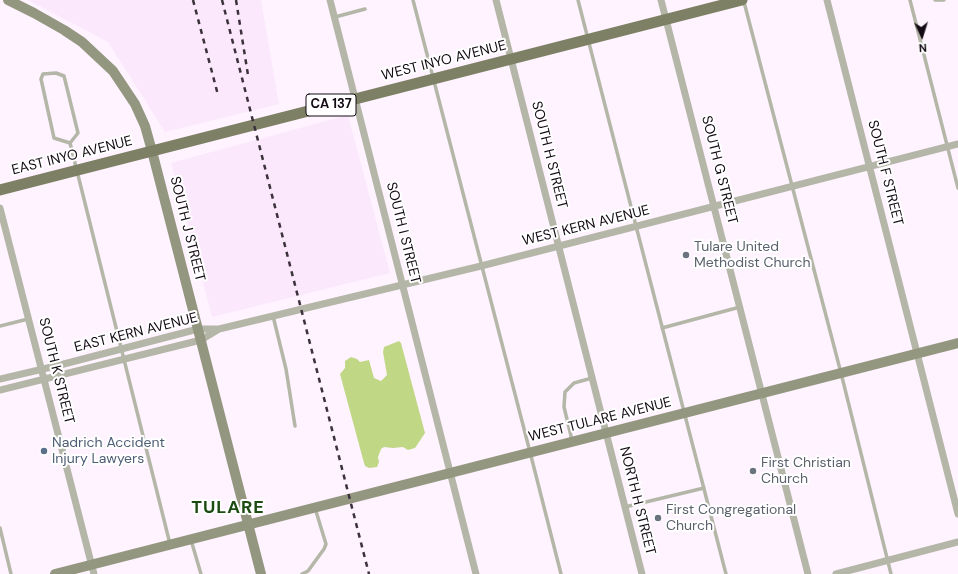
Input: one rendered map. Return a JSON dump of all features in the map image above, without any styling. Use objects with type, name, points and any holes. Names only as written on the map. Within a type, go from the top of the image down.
[{"type":"main road","name":"SOUTH J STREET","points":[[8,0],[34,13],[82,42],[113,71],[135,104],[145,126],[261,574]]},
{"type":"main road","name":"WEST INYO AVENUE","points":[[152,151],[743,0]]},
{"type":"main road","name":"EAST INYO AVENUE","points":[[0,190],[152,151]]},
{"type":"main road","name":"WEST TULARE AVENUE","points":[[55,574],[92,569],[191,539],[958,343]]},
{"type":"street","name":"SOUTH I STREET","points":[[330,0],[476,574]]},
{"type":"street","name":"SOUTH H STREET","points":[[496,0],[606,434]]},
{"type":"street","name":"SOUTH G STREET","points":[[661,0],[808,574]]},
{"type":"street","name":"SOUTH F STREET","points":[[827,0],[958,514]]},
{"type":"street","name":"WEST KERN AVENUE","points":[[219,329],[481,266],[958,144]]},
{"type":"street","name":"SOUTH K STREET","points":[[0,208],[92,569]]},
{"type":"street","name":"EAST KERN AVENUE","points":[[0,379],[198,329],[219,329]]},
{"type":"street","name":"EAST KERN AVENUE","points":[[0,390],[201,340],[219,329]]},
{"type":"street","name":"NORTH H STREET","points":[[606,434],[642,574]]},
{"type":"street","points":[[836,574],[958,542]]},
{"type":"lane","points":[[413,0],[432,79],[561,574]]},
{"type":"lane","points":[[578,0],[726,574]]},
{"type":"lane","points":[[743,0],[793,186],[891,574]]},
{"type":"lane","points":[[910,0],[958,188]]},
{"type":"lane","points":[[935,0],[944,0]]},
{"type":"lane","points":[[335,17],[365,9]]},
{"type":"lane","points":[[56,73],[64,76],[78,133],[70,143],[54,138],[41,79],[43,74],[56,73]]},
{"type":"lane","points":[[70,143],[170,545]]},
{"type":"lane","points":[[662,328],[740,307]]},
{"type":"lane","points":[[273,316],[286,369],[295,426]]},
{"type":"lane","points":[[0,326],[29,318]]},
{"type":"lane","points":[[572,442],[564,407],[565,392],[574,383],[592,378]]},
{"type":"lane","points":[[625,508],[704,488]]},
{"type":"lane","points":[[302,574],[308,571],[326,544],[315,507]]},
{"type":"lane","points":[[0,528],[11,574]]},
{"type":"lane","points":[[191,539],[201,574]]},
{"type":"shaded area","points":[[28,0],[261,0],[279,104],[165,132],[108,42]]},
{"type":"shaded area","points":[[348,115],[390,273],[212,317],[171,163]]},
{"type":"green space","points":[[399,341],[401,343],[425,433],[415,448],[408,450],[403,447],[384,447],[381,449],[378,457],[379,462],[377,467],[369,468],[365,466],[364,463],[340,374],[345,368],[345,361],[351,357],[360,362],[369,360],[374,378],[381,381],[387,375],[383,352],[384,347]]},
{"type":"railway","points":[[193,0],[218,95]]},
{"type":"railway","points":[[222,0],[369,574]]},
{"type":"railway","points":[[236,0],[248,75]]},
{"type":"place","name":"Tulare United Methodist Church","points":[[686,255]]},
{"type":"place","name":"Nadrich Accident Injury Lawyers","points":[[44,451]]},
{"type":"place","name":"First Christian Church","points":[[753,471]]},
{"type":"place","name":"First Congregational Church","points":[[658,518]]},
{"type":"district","name":"TULARE","points":[[228,508]]}]
